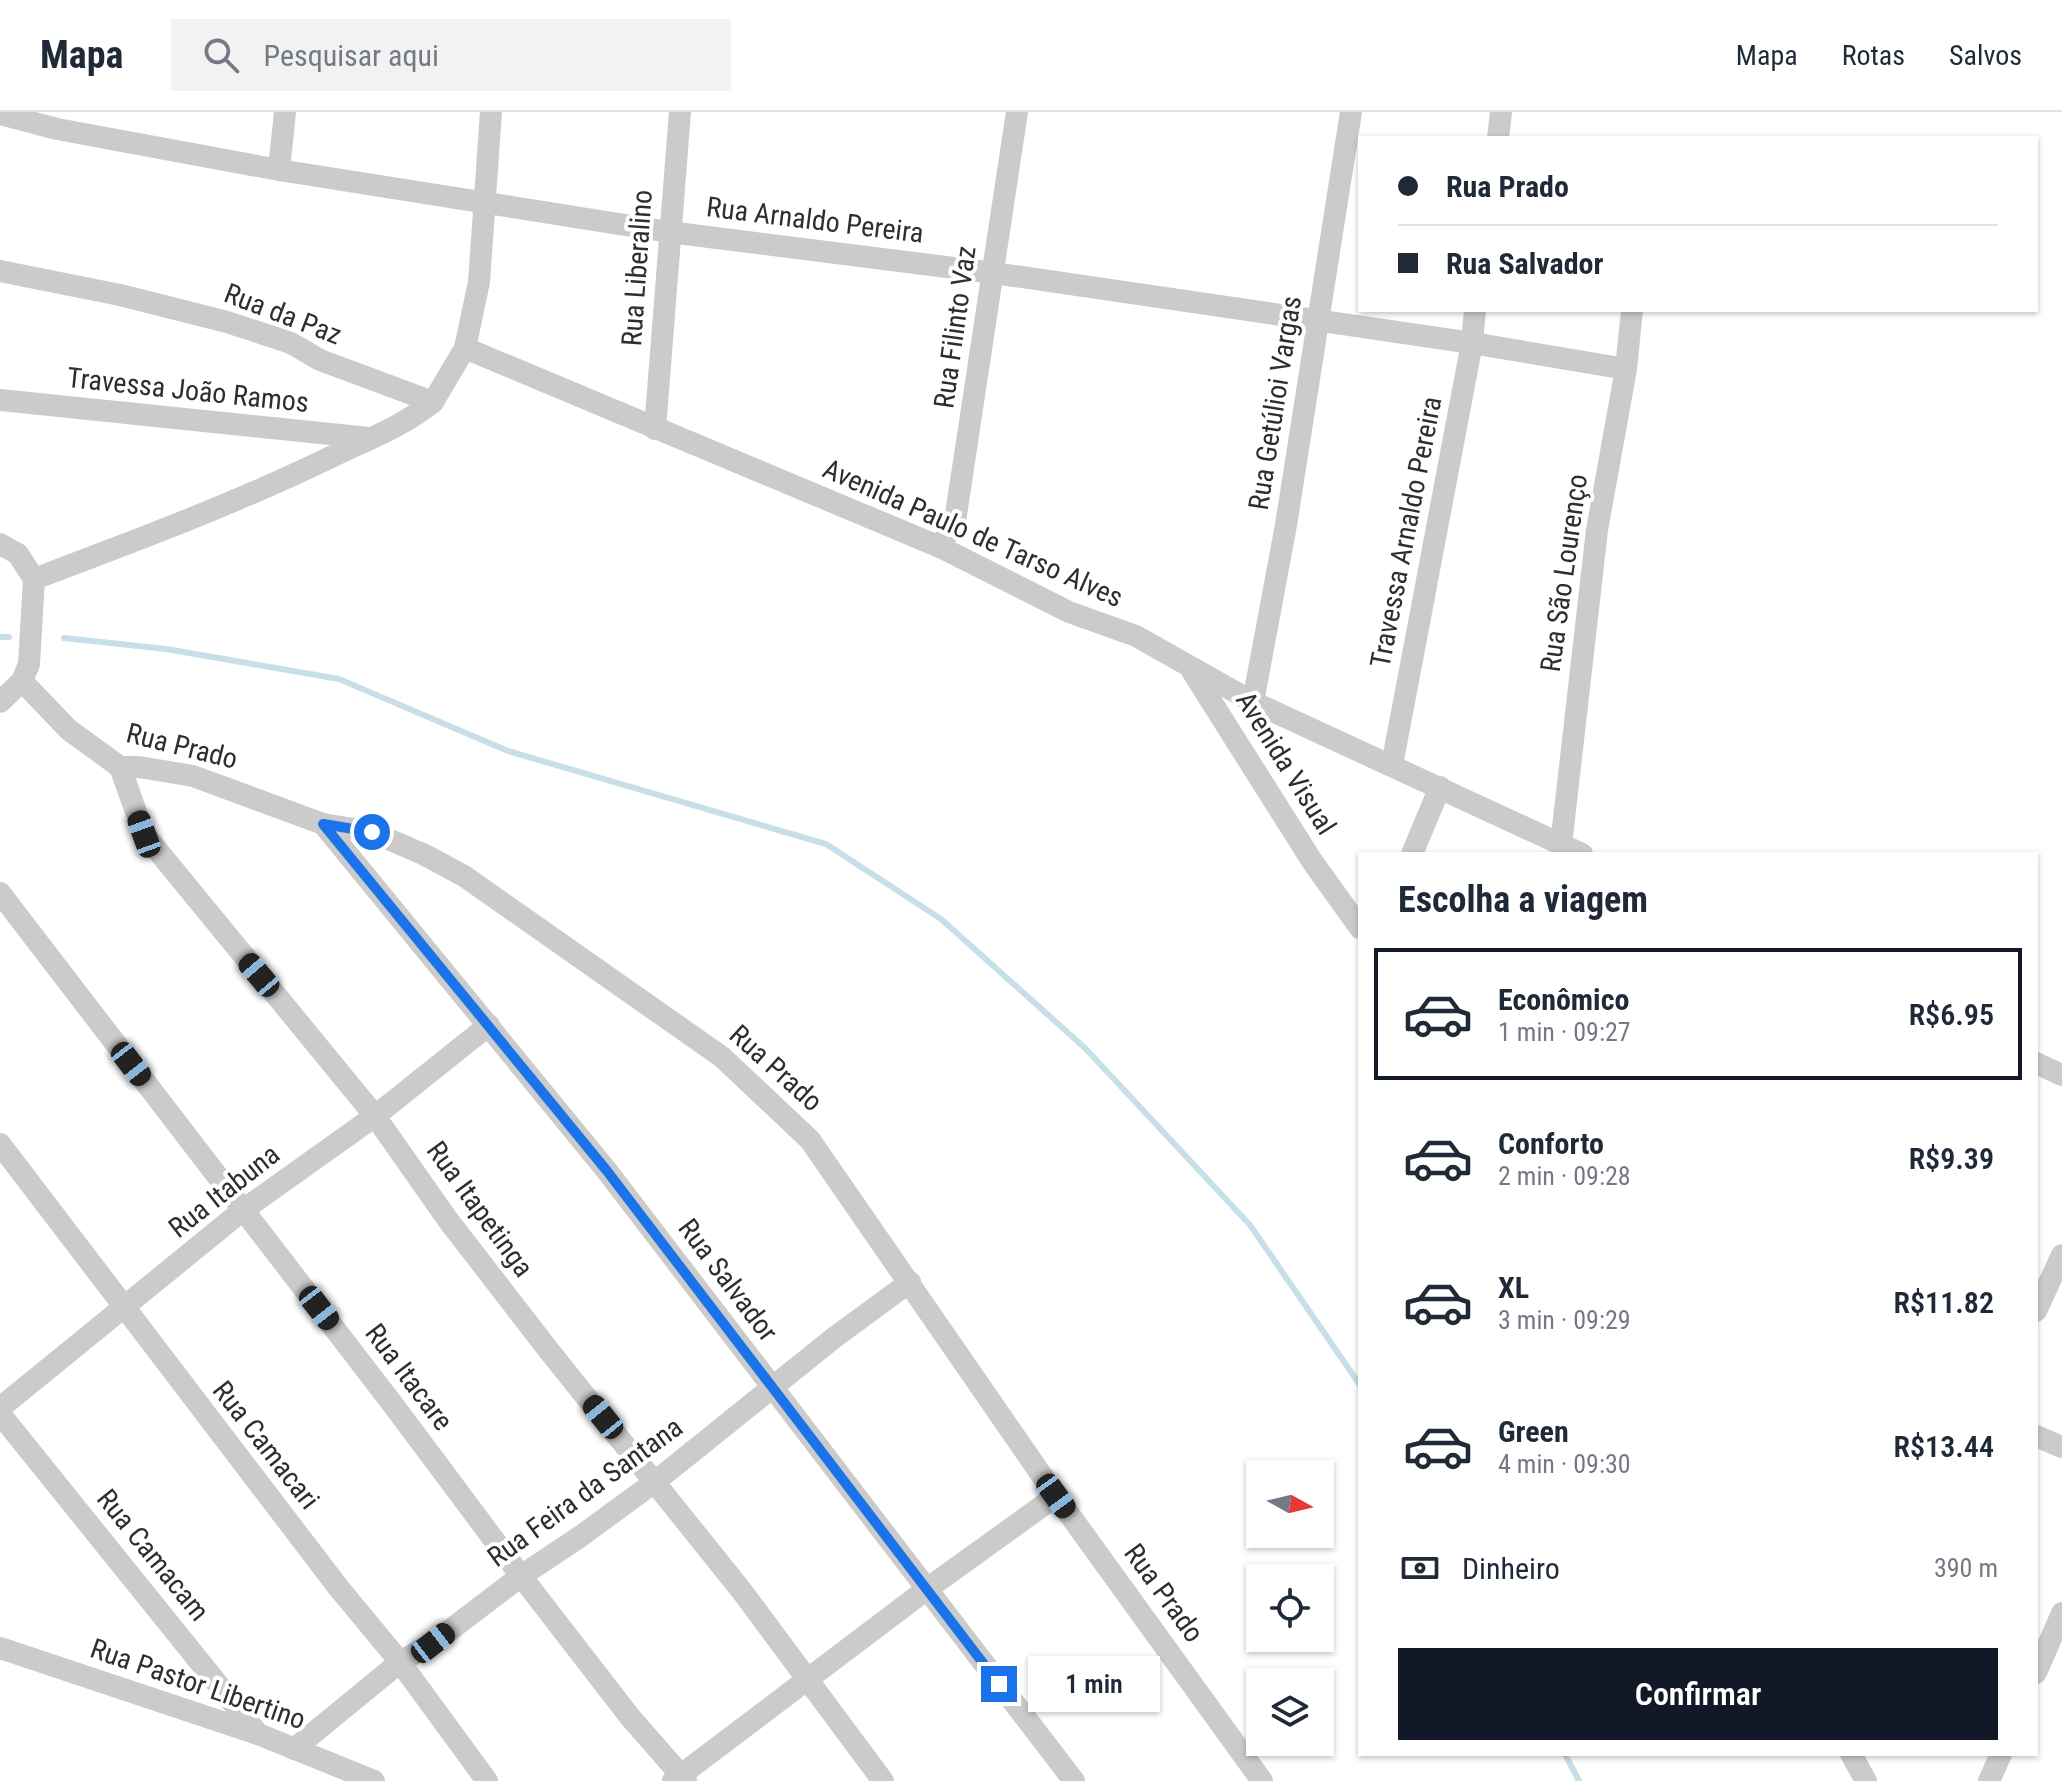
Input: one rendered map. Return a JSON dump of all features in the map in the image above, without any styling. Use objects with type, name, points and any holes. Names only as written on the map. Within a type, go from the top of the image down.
[{"type":"street","points":[[279,170],[285,112]]},
{"type":"street","points":[[34,579],[197,518],[395,429],[433,402],[465,348],[479,282],[491,112]]},
{"type":"street","name":"Rua Liberalino","points":[[655,429],[680,112]]},
{"type":"street","name":"Rua Filinto Vaz","points":[[940,547],[955,521],[1017,112]]},
{"type":"street","name":"Rua Getúlioi Vargas","points":[[1253,702],[1286,525],[1351,112]]},
{"type":"street","points":[[1498,136],[1501,112]]},
{"type":"street","name":"Rua Arnaldo Pereira","points":[[0,114],[58,120],[279,170],[484,203],[669,232],[994,273],[1472,343],[1626,369]]},
{"type":"street","name":"Rua da Paz","points":[[0,271],[120,295],[227,322],[291,343],[320,360],[433,402]]},
{"type":"street","name":"Travessa Arnaldo Pereira","points":[[1392,765],[1472,343],[1475,312]]},
{"type":"street","name":"Rua São Lourenço","points":[[1576,852],[1597,530],[1626,369],[1632,312]]},
{"type":"street","name":"Avenida Paulo de Tarso Alves","points":[[465,348],[940,547],[1069,612],[1136,636],[1191,670],[1253,702],[1576,852]]},
{"type":"street","name":"Travessa João Ramos","points":[[0,400],[370,438]]},
{"type":"street","points":[[0,544],[18,554],[34,579],[29,664],[22,681],[0,702]]},
{"type":"street","name":"Avenida Visual","points":[[1191,670],[1312,861],[1358,925]]},
{"type":"street","name":"Rua Prado","points":[[22,681],[69,730],[120,767],[193,776],[323,824],[372,832],[425,855],[464,876],[722,1057],[810,1140],[1056,1496],[1262,1781]]},
{"type":"street","name":"Rua Itapetinga","points":[[120,767],[144,834],[375,1116],[448,1220],[656,1481],[883,1781]]},
{"type":"street","points":[[1413,852],[1440,787]]},
{"type":"street","name":"Rua Salvador","points":[[323,824],[685,1270],[771,1388],[1074,1781]]},
{"type":"street","name":"Rua Itacare","points":[[0,893],[521,1576],[680,1779]]},
{"type":"street","name":"Rua Itabuna","points":[[0,1411],[243,1210],[375,1116],[489,1025]]},
{"type":"street","points":[[2038,1064],[2062,1075]]},
{"type":"street","name":"Rua Camacari","points":[[0,1144],[338,1587],[400,1662],[487,1781]]},
{"type":"street","points":[[2038,1307],[2062,1255]]},
{"type":"street","name":"Rua Feira da Santana","points":[[294,1749],[400,1662],[433,1643],[521,1576],[656,1481],[910,1282]]},
{"type":"street","name":"Rua Camacam","points":[[0,1411],[258,1734]]},
{"type":"street","points":[[2038,1437],[2062,1447]]},
{"type":"street","points":[[680,1779],[807,1679],[1056,1496]]},
{"type":"street","points":[[2038,1668],[2062,1613]]},
{"type":"street","name":"Rua Pastor Libertino","points":[[0,1648],[258,1734],[374,1781]]},
{"type":"street","points":[[1852,1756],[1866,1781]]},
{"type":"street","points":[[1989,1781],[2000,1756]]},
{"type":"waterway","points":[[0,637],[9,637]]},
{"type":"waterway","points":[[64,638],[166,649],[339,679],[508,751],[826,844],[941,919],[1085,1048],[1250,1225],[1358,1382]]},
{"type":"waterway","points":[[1566,1756],[1579,1781]]},
{"type":"route","points":[[372,832],[323,824],[607,1171],[999,1684]]}]
